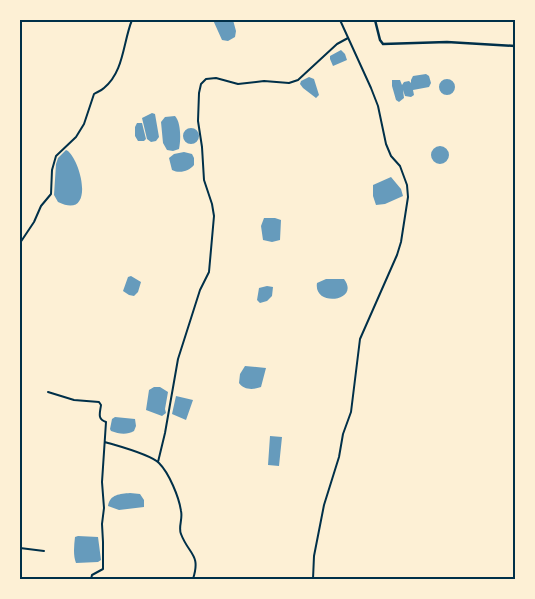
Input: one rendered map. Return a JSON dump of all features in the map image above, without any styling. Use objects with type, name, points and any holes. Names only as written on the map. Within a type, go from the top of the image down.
[{"type":"street","points":[[20,243],[50,194],[52,170],[56,156],[76,138],[84,124],[94,94],[103,89],[113,77],[123,57],[132,20]]},
{"type":"street","points":[[313,579],[314,556],[324,504],[351,412],[360,339],[401,242],[408,197],[407,185],[400,166],[392,158],[386,144],[378,106],[340,20]]},
{"type":"street","points":[[375,20],[380,40],[383,44],[447,42],[515,46]]},
{"type":"street","points":[[158,462],[178,359],[200,290],[209,272],[214,216],[204,180],[198,121],[198,92],[206,79],[216,78],[238,84],[264,81],[288,83],[298,80],[337,44],[348,38]]},
{"type":"street","points":[[48,392],[74,400],[98,402],[102,405],[101,420],[106,422],[102,482],[104,508],[102,524],[103,569],[92,575],[90,579]]},
{"type":"street","points":[[105,442],[158,462],[171,482],[182,514],[180,532],[197,565],[193,579]]},
{"type":"street","points":[[20,548],[44,551]]},
{"type":"water","points":[[213,20],[233,20],[236,31],[235,37],[228,41],[222,40]]},
{"type":"water","points":[[341,50],[347,60],[333,66],[330,56]]},
{"type":"water","points":[[426,74],[429,76],[431,83],[429,87],[413,90],[414,95],[411,97],[405,96],[403,90],[404,98],[399,102],[396,100],[392,80],[400,80],[402,85],[404,82],[409,81],[411,83],[413,76]]},
{"type":"water","points":[[309,77],[314,79],[319,95],[316,98],[300,84],[301,81]]},
{"type":"water","points":[[444,79],[450,79],[455,84],[453,93],[444,95],[439,90],[439,84]]},
{"type":"water","points":[[152,113],[155,114],[159,137],[156,141],[151,142],[147,139],[142,118]]},
{"type":"water","points":[[175,116],[179,127],[180,141],[179,149],[173,151],[167,150],[163,143],[161,122],[165,117]]},
{"type":"water","points":[[137,123],[142,123],[146,139],[144,141],[138,141],[135,136]]},
{"type":"water","points":[[191,128],[197,130],[199,136],[197,142],[191,144],[185,142],[183,136],[185,130]]},
{"type":"water","points":[[440,146],[446,149],[449,155],[446,161],[440,164],[434,161],[431,155],[434,149]]},
{"type":"water","points":[[66,150],[78,167],[82,188],[81,197],[77,204],[69,206],[58,202],[54,195],[56,164],[58,158]]},
{"type":"water","points":[[184,152],[192,154],[194,165],[184,171],[172,170],[169,158],[174,154]]},
{"type":"water","points":[[391,177],[401,189],[403,196],[385,204],[376,205],[373,196],[373,185]]},
{"type":"water","points":[[264,218],[281,220],[280,240],[272,242],[263,240],[261,226]]},
{"type":"water","points":[[131,276],[141,282],[138,292],[134,296],[123,291],[128,277]]},
{"type":"water","points":[[326,279],[344,279],[348,287],[342,297],[328,299],[322,296],[318,291],[317,283]]},
{"type":"water","points":[[273,287],[272,296],[267,301],[260,303],[257,300],[259,288]]},
{"type":"water","points":[[245,366],[266,368],[261,387],[249,389],[239,383],[240,374]]},
{"type":"water","points":[[154,387],[160,387],[168,392],[166,413],[162,416],[146,410],[149,390]]},
{"type":"water","points":[[176,396],[193,400],[186,420],[172,414]]},
{"type":"water","points":[[115,417],[135,419],[136,426],[134,431],[123,434],[111,431],[112,419]]},
{"type":"water","points":[[270,436],[282,437],[279,466],[268,465]]},
{"type":"water","points":[[119,494],[140,494],[144,500],[144,507],[119,510],[108,506],[113,497]]},
{"type":"water","points":[[75,537],[98,537],[101,560],[98,562],[76,563],[74,544]]}]
